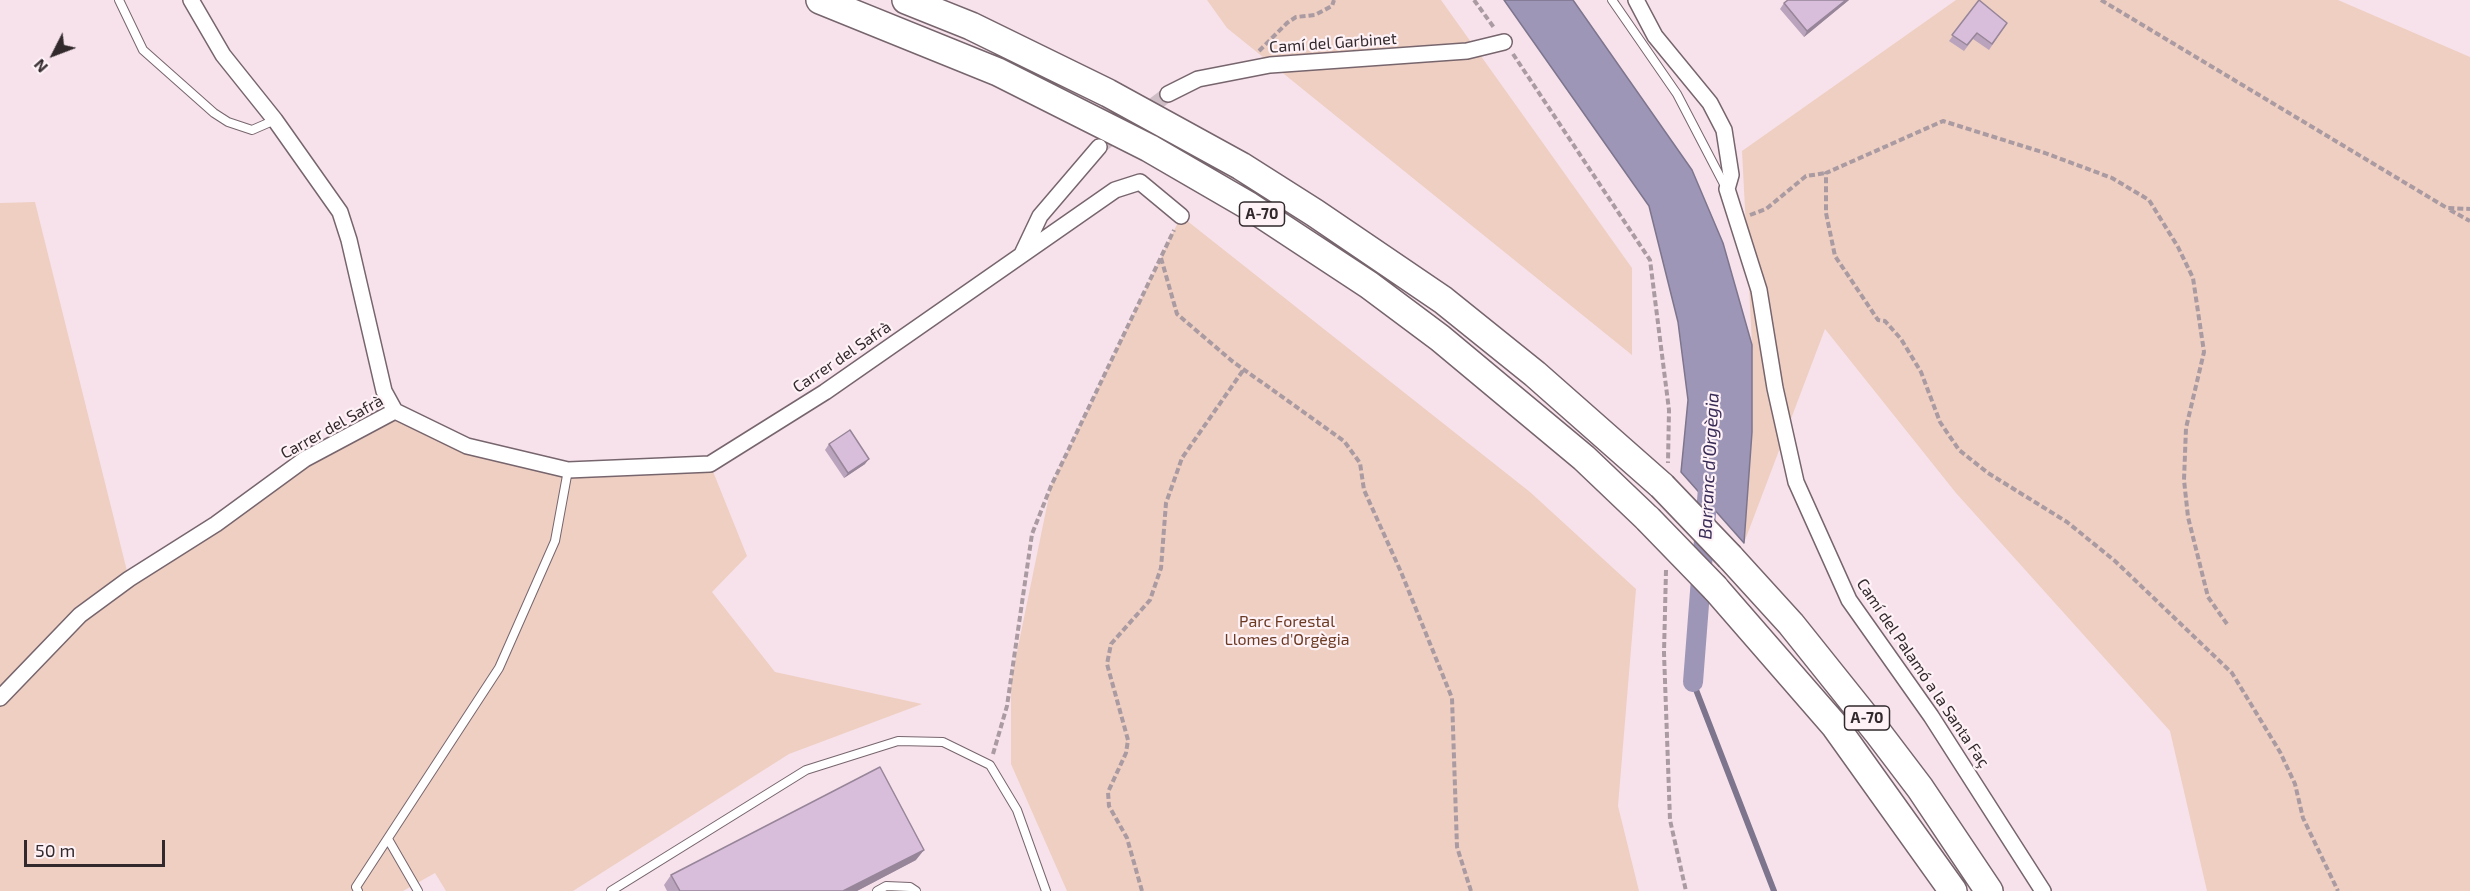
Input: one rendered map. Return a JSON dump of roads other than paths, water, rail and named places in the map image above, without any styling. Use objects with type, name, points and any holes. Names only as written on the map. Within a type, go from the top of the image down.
[{"type":"highway","name":"A-70","points":[[820,0],[998,72],[1159,153],[1249,206],[1369,285],[1440,338],[1584,458],[1715,588],[1835,726],[1953,891]]},
{"type":"highway","name":"A-70","points":[[906,0],[971,26],[1108,93],[1241,166],[1443,300],[1535,374],[1662,486],[1791,624],[1873,725],[1920,788],[1989,891]]},
{"type":"street","points":[[191,0],[223,55],[275,120],[340,212],[350,240],[384,392],[395,411]]},
{"type":"street","name":"Camí del Palamó a la Santa Faç","points":[[1636,0],[1655,36],[1710,103],[1724,130],[1731,175],[1727,189],[1760,290],[1775,388],[1796,482],[1849,600],[1931,716],[2043,891]]},
{"type":"street","name":"Camí del Garbinet","points":[[1168,94],[1198,79],[1270,65],[1467,51],[1504,42]]},
{"type":"street","points":[[1021,257],[1040,216],[1099,147]]},
{"type":"street","name":"Carrer del Safrà","points":[[0,698],[80,615],[129,579],[216,524],[305,459],[395,411],[467,446],[568,470],[710,464],[825,392],[1115,190],[1140,182],[1181,216]]},
{"type":"lane","points":[[119,0],[143,50],[214,113],[228,122],[252,130],[275,120]]},
{"type":"lane","points":[[1612,0],[1677,94],[1727,189]]},
{"type":"lane","points":[[358,891],[357,887],[499,668],[555,541],[568,470]]},
{"type":"lane","points":[[611,891],[806,770],[898,741],[943,742],[990,765],[1017,810],[1046,891]]},
{"type":"lane","points":[[388,839],[417,891]]},
{"type":"lane","points":[[877,891],[886,886],[910,887],[916,891]]},
{"type":"water","points":[[1504,0],[1573,0],[1692,170],[1723,243],[1752,345],[1752,432],[1744,543],[1681,472],[1688,400],[1678,322],[1649,206]]},
{"type":"waterway","name":"Barranc d'Orgègia","points":[[1693,682],[1709,475]]},
{"type":"waterway","name":"Barranc d'Orgègia","points":[[1693,682],[1774,891]]},
{"type":"tunnel","points":[[1099,147],[1168,94]]},
{"type":"park label","name":"Parc Forestal Llomes d'Orgègia","points":[[1287,631]]}]
